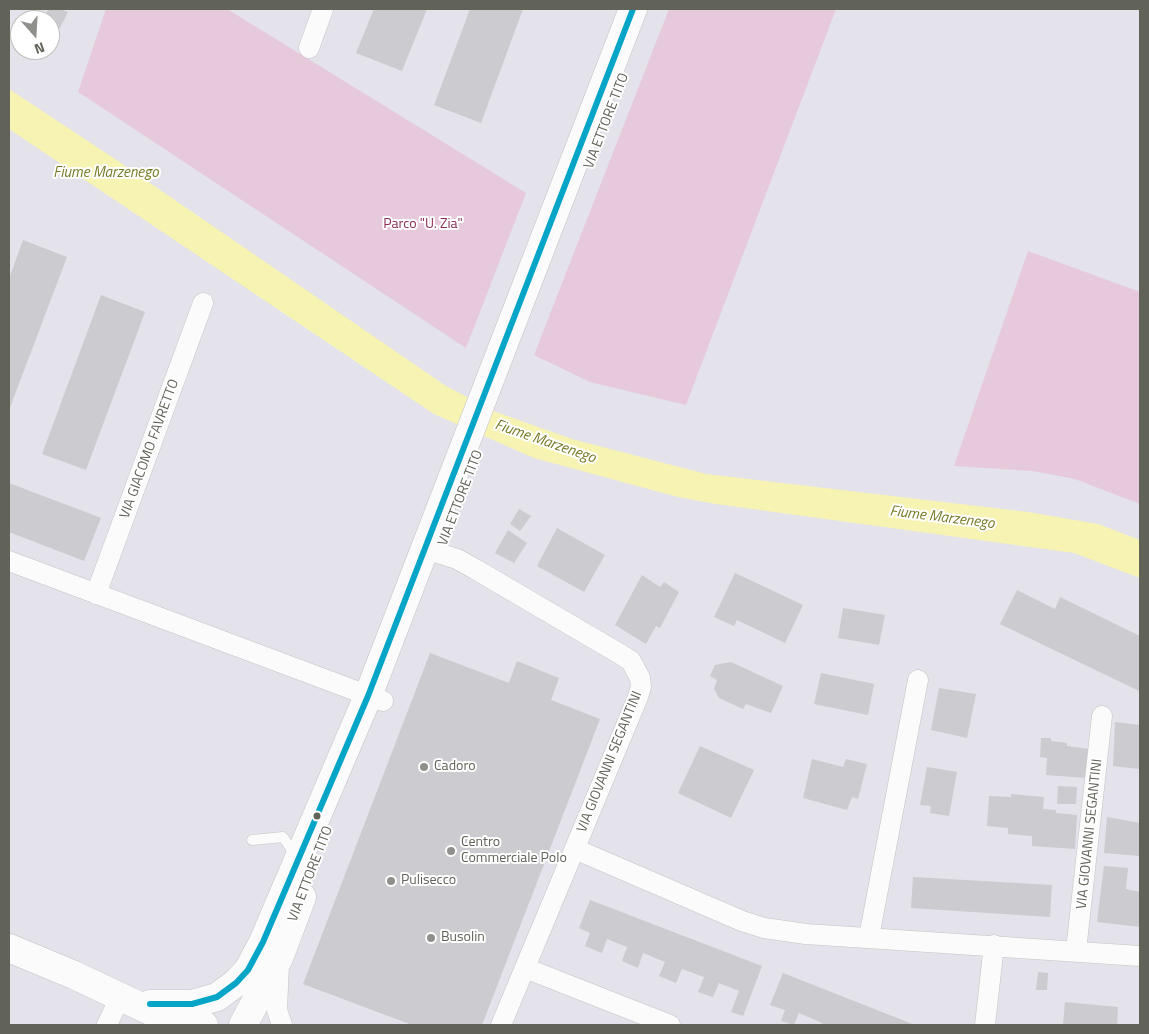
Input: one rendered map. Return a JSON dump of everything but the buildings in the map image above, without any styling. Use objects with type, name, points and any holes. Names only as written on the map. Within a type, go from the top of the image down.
[{"type":"street","points":[[309,48],[323,9]]},
{"type":"street","name":"VIA ETTORE TITO","points":[[244,1025],[279,958],[352,770],[375,698],[496,387],[633,9]]},
{"type":"street","name":"VIA ETTORE TITO","points":[[496,387],[650,9]]},
{"type":"street","name":"VIA GIACOMO FAVRETTO","points":[[96,594],[203,303]]},
{"type":"street","name":"VIA GIOVANNI SEGANTINI","points":[[432,551],[476,569],[632,661],[637,668],[641,687],[638,697],[575,849],[742,922],[764,928],[806,934],[1140,956]]},
{"type":"street","points":[[9,561],[375,698]]},
{"type":"street","points":[[869,937],[918,680]]},
{"type":"street","name":"VIA ETTORE TITO","points":[[153,1013],[204,1002],[224,993],[248,970],[263,942],[375,698]]},
{"type":"street","name":"VIA GIOVANNI SEGANTINI","points":[[1076,951],[1102,716]]},
{"type":"street","points":[[502,1025],[575,849]]},
{"type":"street","points":[[985,1025],[994,945]]},
{"type":"street","points":[[9,948],[180,1025]]},
{"type":"street","name":"VIA ETTORE TITO","points":[[279,958],[278,1010],[282,1025]]},
{"type":"street","points":[[525,968],[670,1025]]},
{"type":"street","points":[[107,1025],[120,997]]},
{"type":"street","points":[[153,1013],[204,1025]]},
{"type":"lane","points":[[252,840],[283,837],[299,860]]},
{"type":"green space","name":"Parco \"U. Zia\"","points":[[106,9],[227,9],[526,193],[466,348],[78,92]]},
{"type":"green space","points":[[669,9],[836,9],[686,405],[590,382],[534,355]]},
{"type":"green space","points":[[1028,251],[1140,292],[1140,504],[1075,479],[1032,471],[954,466]]},
{"type":"water","name":"Fiume Marzenego","points":[[9,89],[115,159],[446,386],[496,412],[572,439],[706,474],[1028,512],[1098,524],[1140,540],[1140,578],[1074,553],[716,504],[678,497],[534,458],[434,414],[9,129]]},
{"type":"transit line","points":[[150,1004],[192,1004],[217,997],[236,983],[248,970],[263,942],[368,696],[633,9]]},
{"type":"place","name":"Cadoro","points":[[424,767]]},
{"type":"place","name":"Centro Commerciale Polo","points":[[451,851]]},
{"type":"place","name":"Pulisecco","points":[[391,881]]},
{"type":"place","name":"Busolin","points":[[431,938]]}]
